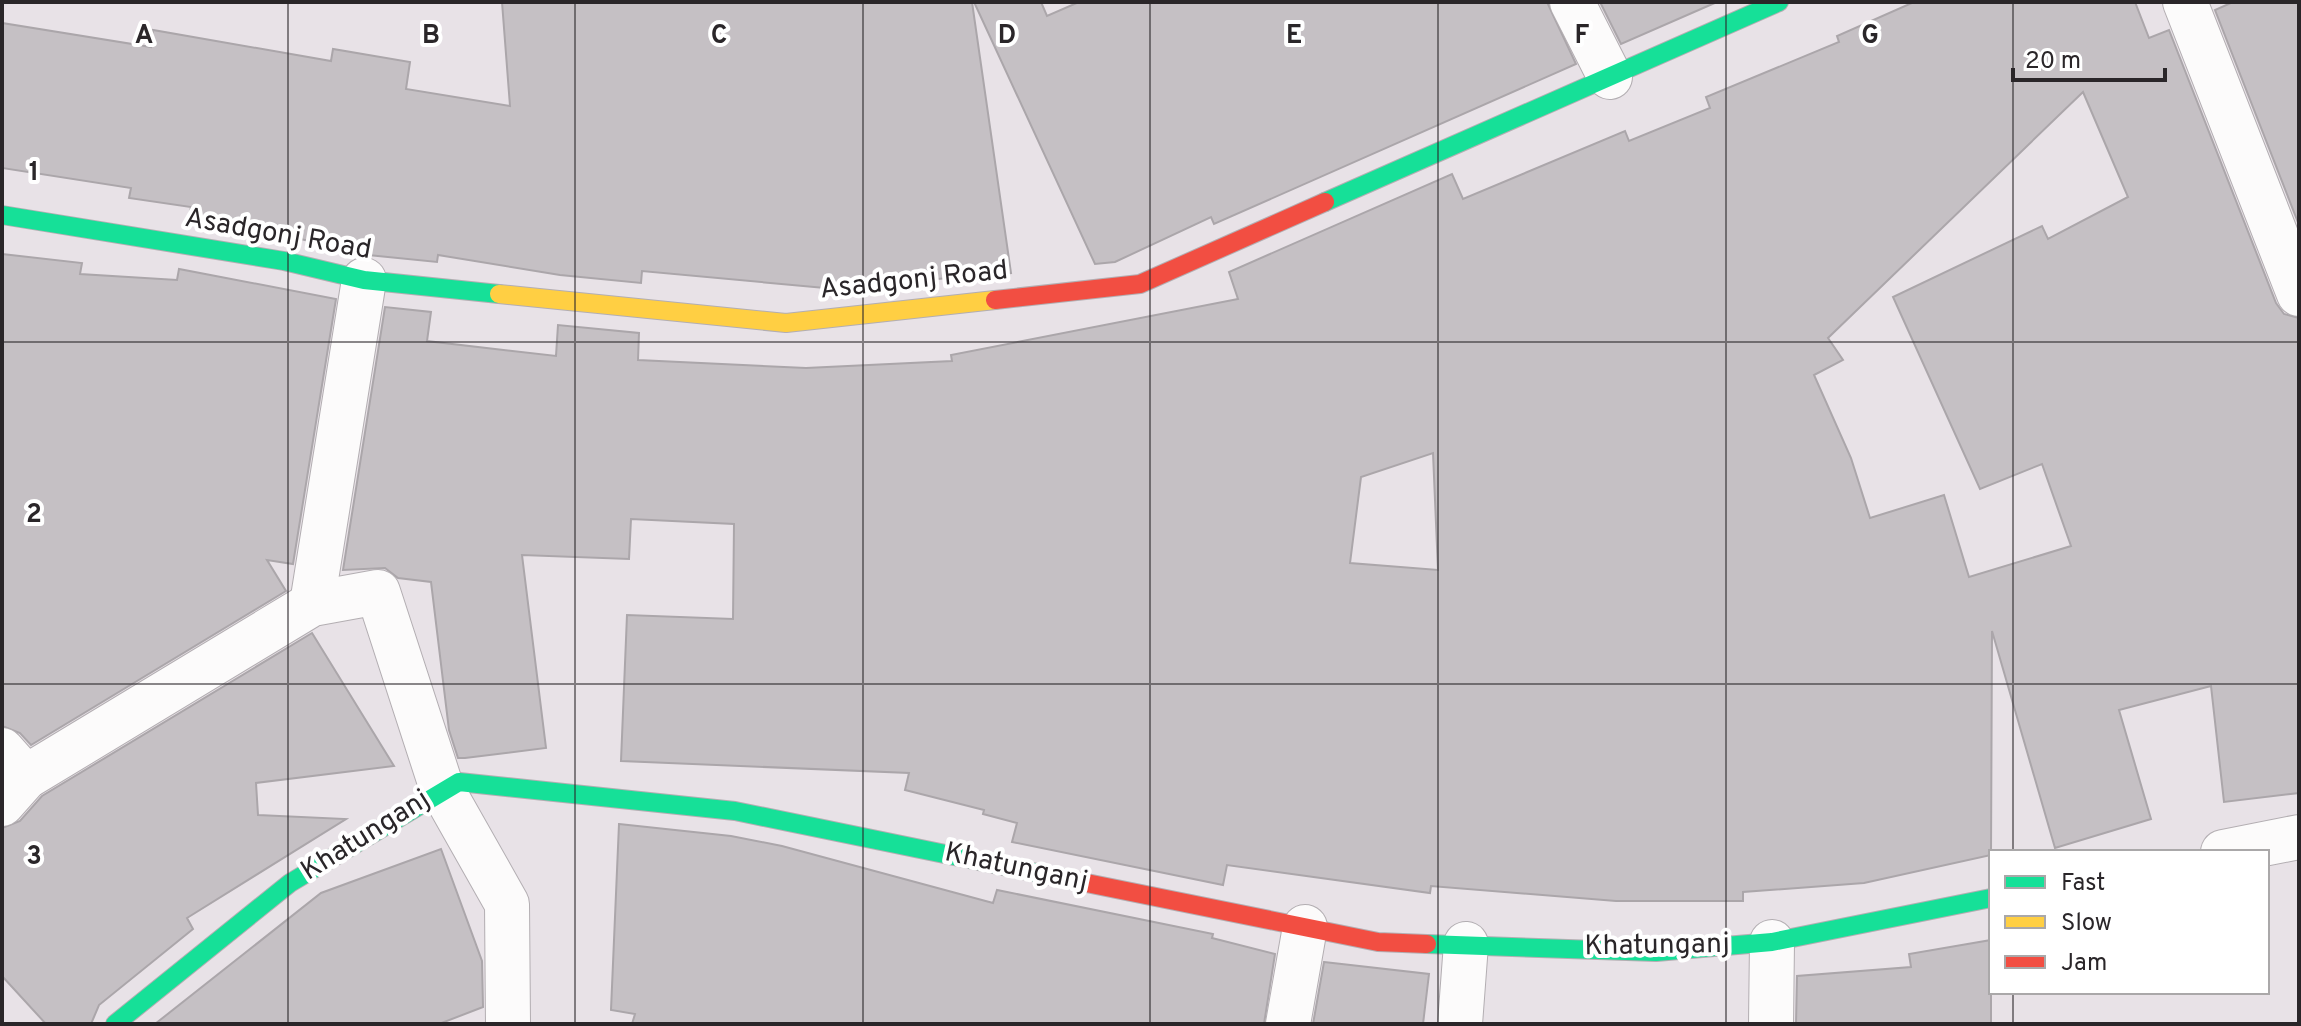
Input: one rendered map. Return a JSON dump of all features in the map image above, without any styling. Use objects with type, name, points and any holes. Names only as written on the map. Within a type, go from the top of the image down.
[{"type":"street","points":[[1572,2],[1610,77]]},
{"type":"street","name":"Asadgonj Road","points":[[2,215],[284,261],[364,280],[786,323],[1140,284],[1779,2]]},
{"type":"street","points":[[2185,2],[2299,294]]},
{"type":"street","points":[[312,604],[364,280]]},
{"type":"street","points":[[10,777],[312,604],[378,592],[442,789],[507,904],[508,1024]]},
{"type":"street","name":"Khatunganj","points":[[115,1024],[290,883],[442,789],[459,782],[735,811],[1378,942],[1656,952],[1772,942],[1989,898]]},
{"type":"street","points":[[2233,850],[2299,837]]},
{"type":"street","points":[[1288,1024],[1305,927]]},
{"type":"street","points":[[1771,1024],[1772,942]]},
{"type":"street","points":[[1460,1024],[1466,944]]},
{"type":"building","points":[[502,2],[972,2],[1011,273],[825,288],[642,271],[641,283],[560,275],[438,255],[437,262],[368,255],[288,236],[188,220],[191,207],[129,198],[131,188],[2,168],[2,23],[151,47],[153,30],[331,61],[333,49],[410,62],[406,89],[510,106]]},
{"type":"building","points":[[974,2],[1041,2],[1047,16],[1079,2],[1547,2],[1576,64],[1214,224],[1211,217],[1115,262],[1095,264]]},
{"type":"building","points":[[1600,2],[1717,2],[1621,44]]},
{"type":"building","points":[[1914,2],[2135,2],[2149,38],[2169,30],[2276,303],[2284,314],[2299,318],[2299,793],[2224,802],[2211,686],[2119,710],[2151,819],[2055,848],[1992,631],[1989,855],[1864,883],[1743,892],[1743,901],[1616,901],[1431,886],[1430,893],[1227,865],[1223,885],[1012,842],[1017,823],[983,814],[984,810],[905,790],[909,773],[621,761],[627,615],[733,619],[734,524],[631,519],[629,559],[522,555],[546,748],[465,758],[458,758],[449,730],[431,582],[398,578],[385,568],[343,570],[385,307],[431,312],[427,341],[556,356],[558,325],[639,333],[638,360],[806,368],[952,361],[951,355],[1238,299],[1229,272],[1452,174],[1463,199],[1625,131],[1629,141],[1710,108],[1706,97],[1839,42],[1837,36]],"holes":[[[2083,92],[2128,197],[2048,239],[2042,226],[1893,297],[1980,489],[2042,464],[2071,546],[1969,577],[1944,495],[1870,518],[1851,458],[1814,375],[1843,360],[1828,338]],[[1433,453],[1438,570],[1350,563],[1361,477]]]},
{"type":"building","points":[[2233,2],[2299,2],[2299,225],[2215,10]]},
{"type":"building","points":[[2,254],[82,263],[80,274],[177,280],[179,269],[336,299],[293,564],[267,560],[286,591],[31,745],[20,733],[2,726]]},
{"type":"building","points":[[312,633],[394,766],[256,783],[258,815],[346,819],[187,918],[193,929],[99,1005],[91,1024],[46,1024],[2,976],[2,828],[20,821],[42,796]]},
{"type":"building","points":[[619,824],[731,836],[782,846],[993,903],[997,890],[1213,934],[1212,938],[1275,954],[1264,1024],[632,1024],[635,1014],[611,1010]]},
{"type":"building","points":[[441,849],[482,961],[483,1007],[439,1024],[155,1024],[321,893]]},
{"type":"building","points":[[1989,940],[1991,1024],[1796,1024],[1797,976],[1911,967],[1909,954]]},
{"type":"building","points":[[1324,962],[1429,974],[1423,1024],[1313,1024]]},
{"type":"traffic: fast","points":[[1325,202],[1779,2]]},
{"type":"traffic: fast","points":[[2,215],[284,261],[364,280],[499,294]]},
{"type":"traffic: fast","points":[[115,1024],[290,883],[459,782],[735,811],[1047,875]]},
{"type":"traffic: fast","points":[[1427,944],[1656,952],[1772,942],[1989,898]]},
{"type":"traffic: slow","points":[[499,294],[786,323],[995,300]]},
{"type":"traffic: jam","points":[[995,300],[1140,284],[1325,202]]},
{"type":"traffic: jam","points":[[1047,875],[1378,942],[1427,944]]}]
